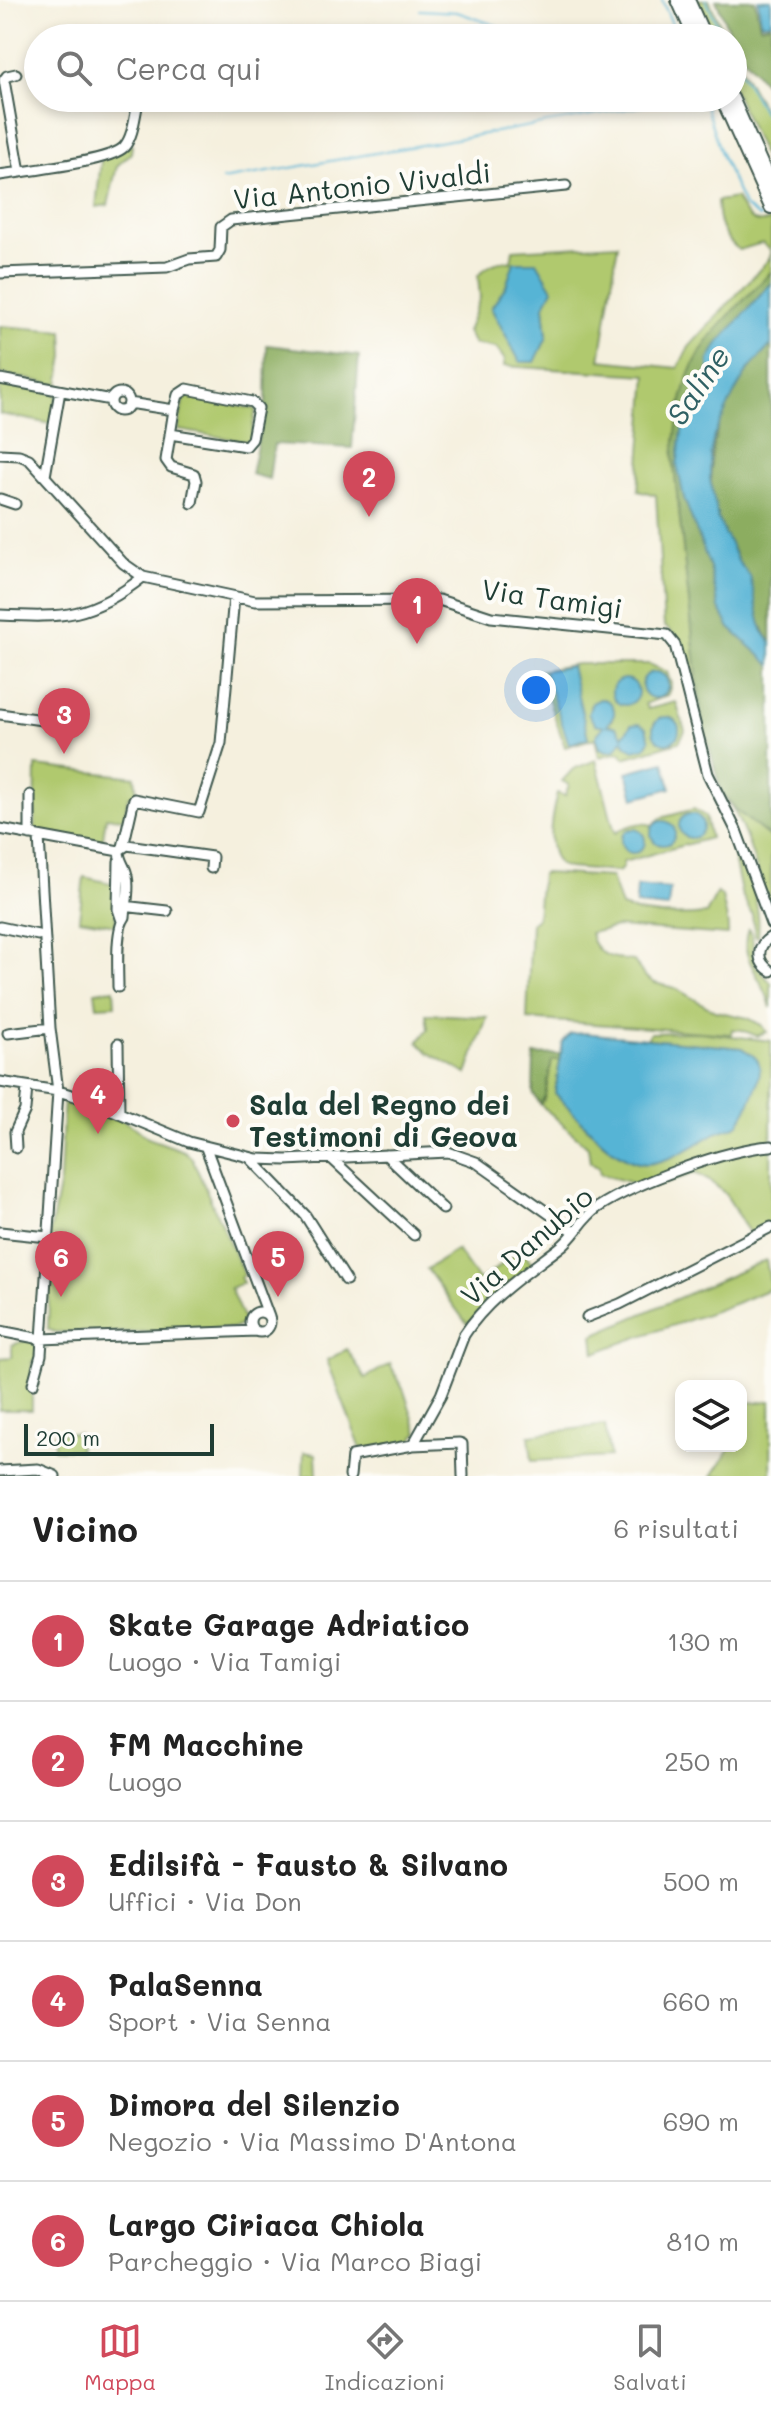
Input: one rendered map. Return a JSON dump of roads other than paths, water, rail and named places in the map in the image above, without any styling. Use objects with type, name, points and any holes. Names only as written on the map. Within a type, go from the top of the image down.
[{"type":"highway","points":[[678,0],[689,24]]},
{"type":"highway","points":[[688,0],[699,24]]},
{"type":"highway","points":[[729,112],[768,187]]},
{"type":"highway","points":[[738,112],[768,187],[771,207]]},
{"type":"street","points":[[16,74],[6,77],[4,81],[20,172]]},
{"type":"street","points":[[0,175],[89,160],[119,151],[129,138],[136,112]]},
{"type":"street","name":"Via Antonio Vivaldi","points":[[0,273],[167,267],[186,260],[216,257],[220,252],[221,227],[231,220],[566,186]]},
{"type":"street","points":[[0,379],[111,400],[121,392],[127,395],[129,403],[174,410]]},
{"type":"street","points":[[170,434],[246,446],[252,439],[258,410],[252,402],[187,389],[178,395],[174,410],[170,434],[166,462],[171,467],[194,474],[196,481],[192,503]]},
{"type":"street","points":[[45,476],[60,391]]},
{"type":"street","name":"Via Tamigi","points":[[0,454],[27,457],[123,563],[143,577],[234,597],[275,601],[439,600],[491,617],[663,634],[672,640],[708,774],[736,830],[769,920]]},
{"type":"street","points":[[0,499],[15,504]]},
{"type":"street","points":[[0,615],[51,617],[83,613],[113,598],[143,577]]},
{"type":"street","points":[[118,987],[122,906],[129,881],[120,853],[134,799],[199,812],[221,743],[234,597]]},
{"type":"street","points":[[0,714],[49,721]]},
{"type":"street","points":[[30,795],[58,1091],[40,1359],[33,1384]]},
{"type":"street","points":[[0,829],[120,853]]},
{"type":"street","points":[[120,853],[127,845],[212,857],[211,868]]},
{"type":"street","points":[[122,906],[167,911]]},
{"type":"street","points":[[769,920],[760,961],[770,971]]},
{"type":"street","points":[[0,927],[38,935]]},
{"type":"street","points":[[762,945],[771,937]]},
{"type":"street","points":[[8,1033],[50,1028]]},
{"type":"street","points":[[118,1044],[119,1113]]},
{"type":"street","points":[[0,1082],[58,1091],[88,1100],[152,1129],[206,1148],[250,1158],[276,1160],[448,1152],[476,1162],[575,1232]]},
{"type":"street","points":[[16,1148],[15,1132],[25,1110],[27,1087]]},
{"type":"street","name":"Via Danubio","points":[[413,1445],[441,1395],[455,1354],[472,1322],[503,1292],[569,1241],[577,1227],[598,1208],[671,1172],[756,1147],[771,1146]]},
{"type":"street","points":[[206,1148],[269,1317],[268,1327],[263,1331],[253,1323]]},
{"type":"street","points":[[386,1155],[443,1209]]},
{"type":"street","points":[[250,1158],[305,1215],[346,1280]]},
{"type":"street","points":[[331,1158],[414,1235]]},
{"type":"street","points":[[587,1317],[620,1304],[771,1227]]},
{"type":"street","points":[[0,1232],[48,1237]]},
{"type":"street","points":[[253,1323],[258,1288]]},
{"type":"street","points":[[0,1331],[41,1339],[236,1332],[253,1323],[262,1311],[269,1317]]},
{"type":"street","points":[[350,1476],[352,1456],[413,1445],[462,1444],[463,1476]]},
{"type":"street","points":[[0,1471],[38,1469],[55,1476]]},
{"type":"water","points":[[758,0],[771,0],[771,22],[761,23]]},
{"type":"water","points":[[514,262],[537,262],[553,289],[544,306],[547,337],[535,362],[520,362],[491,308],[506,286]]},
{"type":"water","points":[[771,283],[771,345],[748,370],[714,435],[710,479],[718,519],[739,563],[750,576],[762,630],[771,643],[771,665],[730,628],[719,608],[710,567],[684,498],[677,465],[684,418],[709,370],[709,360],[717,345]]},
{"type":"water","points":[[571,666],[588,738],[569,744],[544,671]]},
{"type":"water","points":[[655,672],[664,676],[668,685],[664,694],[655,698],[646,694],[642,685],[646,676]]},
{"type":"water","points":[[625,679],[634,683],[638,692],[634,701],[625,705],[616,701],[612,692],[616,683]]},
{"type":"water","points":[[600,699],[609,701],[614,708],[614,715],[607,725],[616,727],[623,736],[631,725],[639,724],[646,728],[650,740],[646,747],[634,750],[623,739],[615,750],[600,748],[596,736],[604,726],[595,724],[588,714],[592,703]]},
{"type":"water","points":[[666,717],[675,721],[679,730],[675,739],[666,743],[657,739],[653,730],[657,721]]},
{"type":"water","points":[[664,762],[671,788],[634,798],[627,772]]},
{"type":"water","points":[[691,814],[699,818],[703,826],[699,834],[691,838],[683,834],[679,826],[683,818]]},
{"type":"water","points":[[663,821],[671,825],[675,833],[671,841],[663,845],[655,841],[651,833],[655,825]]},
{"type":"water","points":[[633,829],[641,833],[645,841],[641,849],[633,853],[625,849],[621,841],[625,833]]},
{"type":"water","points":[[637,886],[670,889],[668,908],[636,905]]},
{"type":"water","points":[[570,1034],[742,1048],[758,1061],[757,1083],[739,1124],[713,1134],[668,1159],[640,1163],[626,1158],[599,1139],[555,1093],[563,1042]]},
{"type":"waterway","points":[[662,0],[672,24]]},
{"type":"waterway","points":[[706,0],[717,24]]},
{"type":"waterway","points":[[420,10],[457,12],[492,24]]},
{"type":"waterway","points":[[747,84],[771,126]]},
{"type":"waterway","points":[[222,180],[609,112]]},
{"type":"waterway","points":[[708,112],[721,154],[744,206],[759,217],[771,213]]},
{"type":"place","name":"FM Macchine","points":[[369,517]]},
{"type":"place","name":"Skate Garage Adriatico","points":[[417,644]]},
{"type":"place","name":"Edilsifà - Fausto & Silvano","points":[[64,754]]},
{"type":"place","name":"Sala del Regno dei Testimoni di Geova","points":[[233,1121]]},
{"type":"place","name":"PalaSenna","points":[[98,1134]]},
{"type":"place","name":"Largo Ciriaca Chiola","points":[[61,1297]]},
{"type":"place","name":"Dimora del Silenzio","points":[[278,1297]]},
{"type":"water label","name":"Saline","points":[[699,386]]}]
